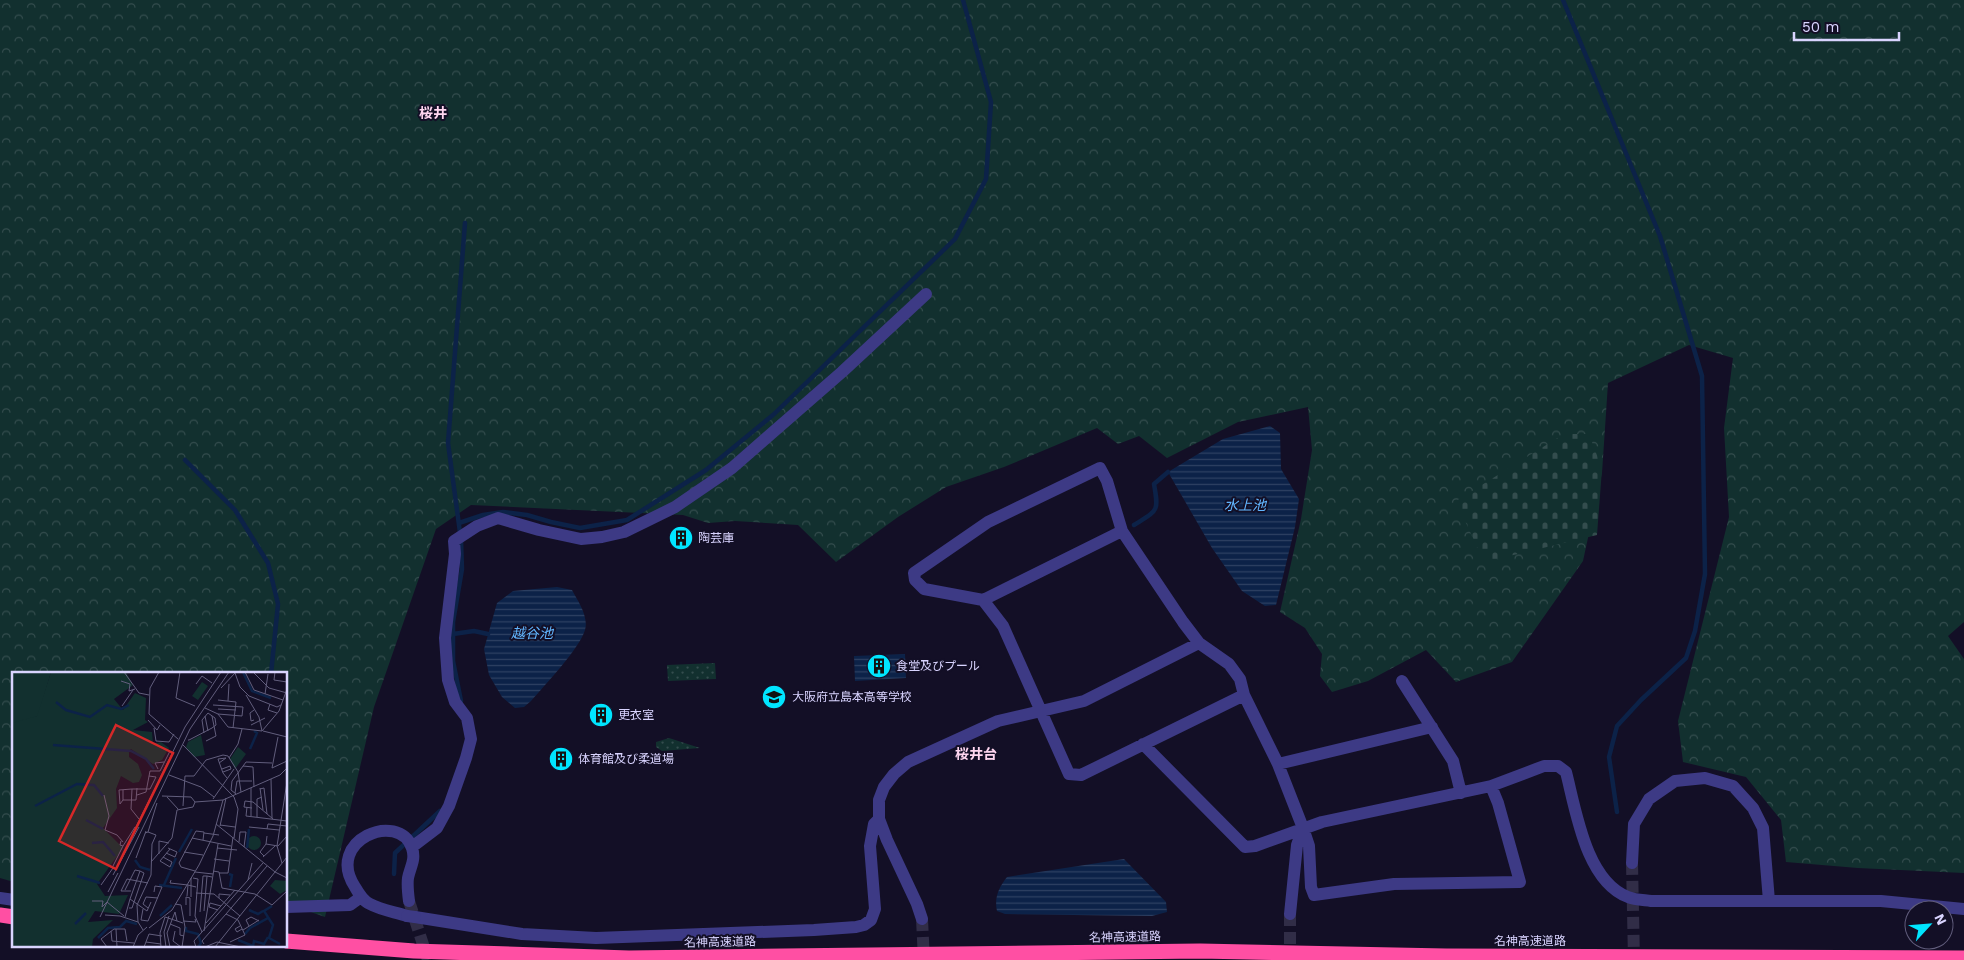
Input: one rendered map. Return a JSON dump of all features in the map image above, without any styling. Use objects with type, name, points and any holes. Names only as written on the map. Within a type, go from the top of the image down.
[{"type":"highway","name":"名神高速道路","points":[[288,941],[423,951],[629,958],[1200,951],[1446,956],[1964,958]]},
{"type":"street","points":[[410,843],[437,828],[449,806],[471,739],[466,716],[457,705],[448,680],[445,638],[455,554],[454,541],[477,526],[498,518],[539,530],[581,539],[602,537],[624,532],[675,507],[732,468],[842,372],[926,294]]},
{"type":"street","points":[[1122,531],[983,600],[924,589],[915,580],[914,573],[988,522],[1100,468],[1107,481],[1122,531],[1183,622],[1200,642],[1229,664],[1240,679],[1244,695],[1278,764],[1303,828],[1309,846],[1314,894],[1394,884],[1520,882],[1498,803],[1491,786]]},
{"type":"street","points":[[983,600],[1003,626],[1069,774],[1081,775],[1244,695]]},
{"type":"street","points":[[922,919],[917,904],[886,840],[879,819],[879,800],[884,787],[894,774],[908,762],[998,721],[1084,701],[1200,642]]},
{"type":"street","points":[[1402,681],[1454,761],[1461,793]]},
{"type":"street","points":[[1278,764],[1432,727]]},
{"type":"street","points":[[1143,744],[1245,847],[1255,846],[1322,822],[1491,786],[1544,766],[1558,766],[1566,772],[1589,854],[1598,873],[1609,885],[1628,897],[1651,901],[1881,901],[1964,909]]},
{"type":"street","points":[[1632,862],[1634,824],[1649,799],[1675,781],[1705,778],[1733,786],[1753,808],[1763,828],[1769,901]]},
{"type":"street","points":[[288,907],[350,906],[370,903],[411,916],[522,934],[596,938],[856,927],[864,925],[871,920],[875,909],[870,846],[874,824],[879,819]]},
{"type":"street","points":[[1290,914],[1297,845],[1303,828]]},
{"type":"street","points":[[370,903],[350,881],[348,866],[353,846],[365,836],[381,831],[397,833],[410,843],[414,857],[407,884],[409,901]]},
{"type":"green space","points":[[0,0],[1964,0],[1964,622],[1948,636],[1964,659],[1964,873],[1858,868],[1786,862],[1781,820],[1746,777],[1683,762],[1678,721],[1729,517],[1724,428],[1733,358],[1689,345],[1608,383],[1602,473],[1583,561],[1512,662],[1456,682],[1426,650],[1368,681],[1332,692],[1320,676],[1322,654],[1305,628],[1280,612],[1301,519],[1312,450],[1308,407],[1238,422],[1167,458],[1139,436],[1118,444],[1097,428],[1004,467],[946,487],[898,517],[836,562],[798,525],[735,521],[708,523],[683,515],[471,505],[436,529],[374,707],[325,917],[305,910],[288,909],[288,672],[12,672],[12,881],[0,878]]},
{"type":"green space","points":[[1564,434],[1589,434],[1602,469],[1597,535],[1484,562],[1456,501]]},
{"type":"green space","points":[[715,663],[716,679],[668,681],[667,665]]},
{"type":"green space","points":[[669,738],[700,748],[662,751],[656,747],[656,742]]},
{"type":"water","name":"水上池","points":[[1270,426],[1280,433],[1281,469],[1299,499],[1295,527],[1276,605],[1265,606],[1242,591],[1212,548],[1168,472],[1223,439]]},
{"type":"water","name":"越谷池","points":[[557,587],[572,590],[586,620],[585,630],[576,647],[531,701],[524,707],[515,708],[502,697],[489,675],[484,649],[497,603],[513,591]]},
{"type":"water","points":[[905,654],[906,678],[855,681],[854,656]]},
{"type":"water","points":[[1124,859],[1166,902],[1167,912],[1152,916],[1005,914],[997,911],[998,893],[1007,877]]},
{"type":"waterway","points":[[459,523],[483,515],[503,512],[527,515],[580,528],[627,520],[706,470],[773,415],[955,239],[986,179],[991,102],[963,0]]},
{"type":"waterway","points":[[1563,0],[1660,236],[1702,376],[1705,574],[1695,631],[1686,658],[1641,700],[1617,726],[1609,757],[1617,812]]},
{"type":"waterway","points":[[461,701],[453,661],[453,622],[462,569],[461,540],[448,443],[465,223]]},
{"type":"waterway","points":[[185,460],[235,510],[268,563],[278,604],[271,672]]},
{"type":"waterway","points":[[1134,525],[1155,509],[1154,484],[1168,472]]},
{"type":"waterway","points":[[453,634],[474,631],[488,634]]},
{"type":"waterway","points":[[394,874],[395,853],[440,811]]},
{"type":"tunnel","points":[[1632,863],[1634,960]]},
{"type":"tunnel","points":[[409,901],[428,960]]},
{"type":"tunnel","points":[[1290,914],[1290,960]]},
{"type":"tunnel","points":[[922,919],[924,960]]},
{"type":"place","name":"陶芸庫","points":[[681,538]]},
{"type":"place","name":"食堂及びプール","points":[[879,666]]},
{"type":"place","name":"大阪府立島本高等学校","points":[[774,697]]},
{"type":"place","name":"更衣室","points":[[601,715]]},
{"type":"place","name":"体育館及び柔道場","points":[[561,759]]},
{"type":"district","name":"桜井","points":[[433,113]]},
{"type":"district","name":"桜井台","points":[[976,754]]}]
